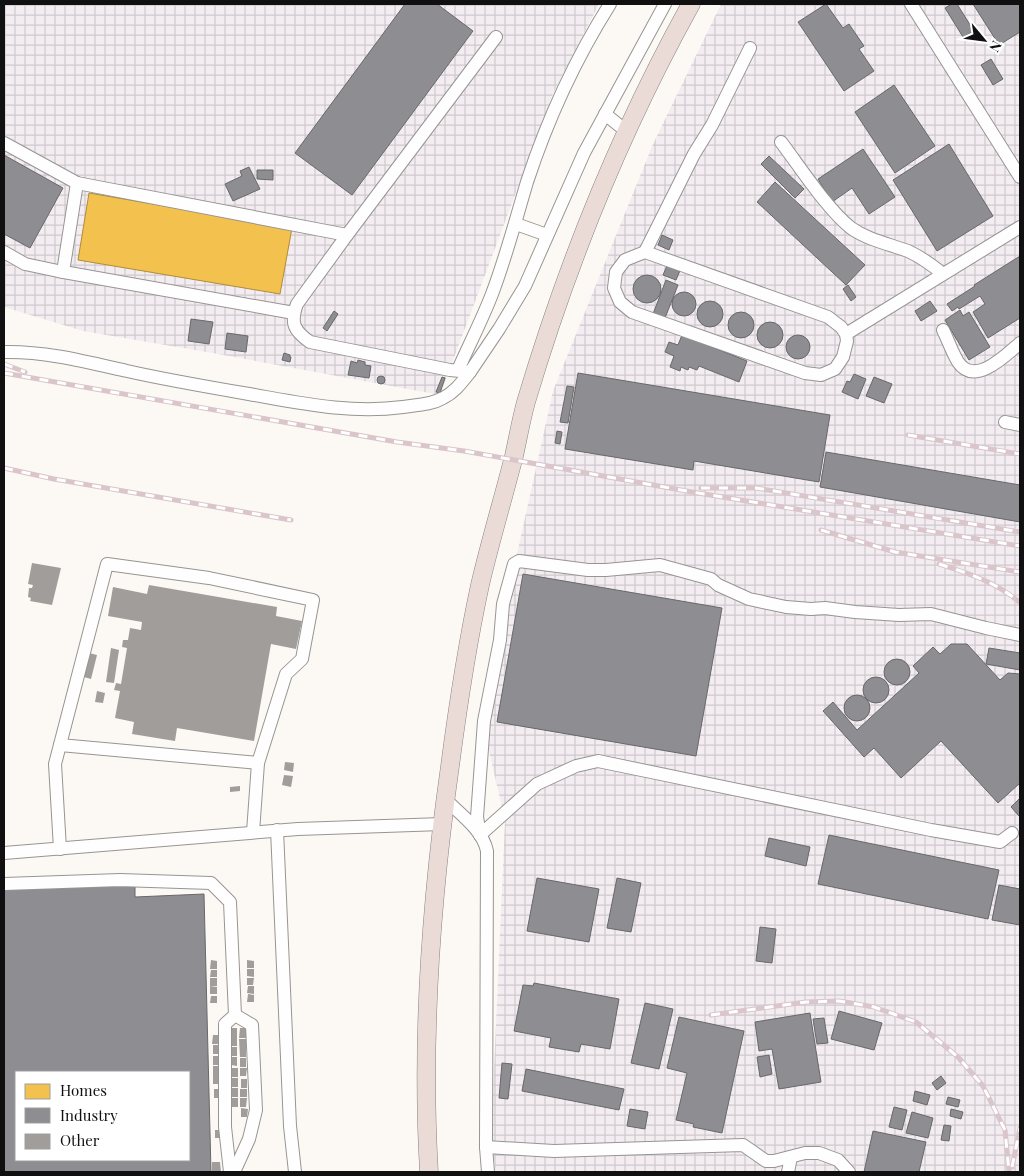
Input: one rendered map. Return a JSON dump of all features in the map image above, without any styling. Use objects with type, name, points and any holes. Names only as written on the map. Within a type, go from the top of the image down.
[{"type":"highway","points":[[430,1172],[426,1070],[434,904],[445,799],[460,688],[480,588],[525,406],[567,272],[626,132],[668,45],[691,4]]},
{"type":"street","points":[[4,352],[18,352],[77,360],[184,383],[348,410],[380,410],[430,403],[443,398],[457,389],[516,224],[528,181],[553,115],[579,56],[610,4]]},
{"type":"street","points":[[464,371],[500,329],[525,286],[584,153],[665,4]]},
{"type":"street","points":[[911,4],[1020,178]]},
{"type":"street","points":[[464,371],[450,370],[310,342],[299,334],[294,324],[294,313],[297,304],[347,235],[496,37]]},
{"type":"street","points":[[645,252],[750,48]]},
{"type":"street","points":[[605,114],[626,132]]},
{"type":"street","points":[[781,142],[834,211],[851,228],[868,237],[924,259],[943,274]]},
{"type":"street","points":[[4,144],[77,183],[347,235]]},
{"type":"street","points":[[63,272],[77,183]]},
{"type":"street","points":[[516,224],[547,235]]},
{"type":"street","points":[[846,334],[1020,227]]},
{"type":"street","points":[[4,252],[25,264],[63,272],[294,313]]},
{"type":"street","points":[[645,252],[828,317],[841,327],[846,334],[847,341],[843,357],[835,369],[821,375],[805,373],[632,312],[620,302],[614,288],[616,272],[625,260],[645,252]]},
{"type":"street","points":[[942,330],[959,363],[966,369],[974,371],[984,370],[1003,358],[1020,343]]},
{"type":"street","points":[[1005,422],[1020,425]]},
{"type":"street","points":[[480,835],[477,817],[484,721],[500,640],[503,604],[514,564],[519,561],[588,570],[660,566],[711,579],[718,585],[749,599],[786,607],[826,608],[899,615],[931,614],[1020,635]]},
{"type":"street","points":[[60,849],[55,764],[107,564],[209,578],[313,600],[302,659],[286,674],[258,763],[253,832]]},
{"type":"street","points":[[60,744],[258,763]]},
{"type":"street","points":[[480,835],[537,784],[576,766],[598,761],[931,830],[1000,842],[1012,833]]},
{"type":"street","points":[[445,799],[480,835],[487,851],[486,1147],[488,1172]]},
{"type":"street","points":[[4,853],[277,830],[442,824]]},
{"type":"street","points":[[277,830],[290,1126],[295,1172]]},
{"type":"street","points":[[4,884],[120,880],[211,883],[230,902],[235,1015]]},
{"type":"street","points":[[232,1172],[225,1127],[225,1024],[235,1015]]},
{"type":"street","points":[[232,1172],[248,1139],[256,1110],[252,1025],[235,1015]]},
{"type":"street","points":[[486,1147],[554,1151],[743,1145],[766,1161],[791,1158],[805,1153],[819,1153],[838,1160],[849,1172]]},
{"type":"street","points":[[788,1172],[791,1158]]},
{"type":"shaded area","points":[[4,4],[599,4],[553,94],[440,395],[83,331],[4,307]]},
{"type":"shaded area","points":[[721,4],[1020,4],[1020,1172],[496,1172],[491,1138],[505,820],[481,717],[553,391],[653,144]]},
{"type":"building: Homes","points":[[89,193],[292,228],[280,294],[78,260]]},
{"type":"building: Industry","points":[[405,4],[437,4],[473,31],[352,195],[295,153]]},
{"type":"building: Industry","points":[[826,4],[843,28],[849,24],[864,46],[859,49],[874,71],[844,91],[798,22]]},
{"type":"building: Industry","points":[[952,4],[957,4],[974,31],[963,37],[945,8]]},
{"type":"building: Industry","points":[[973,4],[1020,4],[1020,32],[999,45]]},
{"type":"building: Industry","points":[[991,59],[1003,79],[993,85],[981,65]]},
{"type":"building: Industry","points":[[894,85],[935,146],[895,173],[855,112]]},
{"type":"building: Industry","points":[[949,144],[993,216],[937,251],[893,180]]},
{"type":"building: Industry","points":[[863,149],[895,197],[869,214],[852,188],[832,202],[818,179]]},
{"type":"building: Industry","points":[[4,155],[63,188],[30,248],[4,234]]},
{"type":"building: Industry","points":[[769,156],[804,189],[795,198],[761,164]]},
{"type":"building: Industry","points":[[249,167],[260,189],[233,201],[225,184],[242,176],[240,171]]},
{"type":"building: Industry","points":[[257,170],[273,170],[273,180],[257,179]]},
{"type":"building: Industry","points":[[775,182],[865,265],[846,285],[757,202]]},
{"type":"building: Industry","points":[[662,235],[673,240],[669,250],[658,245]]},
{"type":"building: Industry","points":[[1020,256],[1020,318],[988,338],[973,312],[985,304],[980,296],[959,309],[958,307],[952,311],[947,304]]},
{"type":"building: Industry","points":[[669,261],[682,266],[676,280],[663,275]]},
{"type":"building: Industry","points":[[647,275],[657,279],[661,289],[657,299],[647,303],[637,299],[633,289],[637,279]]},
{"type":"building: Industry","points":[[666,280],[678,285],[665,318],[653,314]]},
{"type":"building: Industry","points":[[848,285],[856,297],[851,301],[843,289]]},
{"type":"building: Industry","points":[[684,292],[693,295],[696,304],[693,313],[684,316],[675,313],[672,304],[675,295]]},
{"type":"building: Industry","points":[[710,301],[719,305],[723,314],[719,323],[710,327],[701,323],[697,314],[701,305]]},
{"type":"building: Industry","points":[[930,301],[937,311],[921,321],[915,311]]},
{"type":"building: Industry","points":[[960,310],[963,316],[969,312],[990,347],[969,360],[945,320]]},
{"type":"building: Industry","points":[[334,311],[338,314],[327,331],[323,328]]},
{"type":"building: Industry","points":[[741,312],[750,316],[754,325],[750,334],[741,338],[732,334],[728,325],[732,316]]},
{"type":"building: Industry","points":[[191,319],[213,322],[209,344],[188,341]]},
{"type":"building: Industry","points":[[770,322],[779,326],[783,335],[779,344],[770,348],[761,344],[757,335],[761,326]]},
{"type":"building: Industry","points":[[227,333],[248,336],[246,352],[225,349]]},
{"type":"building: Industry","points":[[682,335],[747,361],[739,382],[699,366],[697,370],[689,367],[688,370],[681,367],[680,371],[670,367],[674,356],[665,352],[669,342],[678,345]]},
{"type":"building: Industry","points":[[798,335],[806,339],[810,347],[806,355],[798,359],[790,355],[786,347],[790,339]]},
{"type":"building: Industry","points":[[284,353],[290,355],[290,362],[282,360]]},
{"type":"building: Industry","points":[[358,360],[365,362],[365,365],[371,366],[369,378],[348,375],[351,361],[357,363]]},
{"type":"building: Industry","points":[[578,373],[830,415],[819,482],[694,461],[693,470],[565,449]]},
{"type":"building: Industry","points":[[854,374],[866,379],[858,399],[842,392],[847,381],[850,382]]},
{"type":"building: Industry","points":[[381,376],[385,380],[381,384],[377,380]]},
{"type":"building: Industry","points":[[442,377],[445,378],[440,393],[436,392]]},
{"type":"building: Industry","points":[[874,377],[892,384],[884,403],[866,396]]},
{"type":"building: Industry","points":[[567,386],[574,387],[568,423],[560,422]]},
{"type":"building: Industry","points":[[557,431],[562,432],[560,444],[555,443]]},
{"type":"building: Industry","points":[[826,452],[1020,485],[1020,522],[820,487]]},
{"type":"building: Industry","points":[[523,574],[722,608],[696,756],[497,722]]},
{"type":"building: Industry","points":[[951,644],[967,644],[1000,680],[1008,673],[1020,674],[1020,783],[998,803],[941,741],[901,778],[874,748],[864,757],[823,711],[833,702],[857,730],[919,673],[913,666],[933,647],[940,654]]},
{"type":"building: Industry","points":[[989,648],[1020,653],[1020,670],[986,664]]},
{"type":"building: Industry","points":[[897,659],[906,663],[910,672],[906,681],[897,685],[888,681],[884,672],[888,663]]},
{"type":"building: Industry","points":[[876,677],[885,681],[889,690],[885,699],[876,703],[867,699],[863,690],[867,681]]},
{"type":"building: Industry","points":[[857,695],[866,699],[870,708],[866,717],[857,721],[848,717],[844,708],[848,699]]},
{"type":"building: Industry","points":[[1020,798],[1020,814],[1019,816],[1011,807]]},
{"type":"building: Industry","points":[[829,835],[999,870],[988,919],[818,884]]},
{"type":"building: Industry","points":[[769,838],[810,847],[806,866],[765,856]]},
{"type":"building: Industry","points":[[537,878],[599,889],[589,942],[527,931]]},
{"type":"building: Industry","points":[[617,878],[641,883],[631,932],[607,928]]},
{"type":"building: Industry","points":[[135,885],[135,897],[204,894],[211,1172],[4,1172],[4,889]]},
{"type":"building: Industry","points":[[999,885],[1020,889],[1020,925],[992,920]]},
{"type":"building: Industry","points":[[760,927],[776,929],[772,963],[756,961]]},
{"type":"building: Industry","points":[[534,983],[619,999],[610,1049],[581,1044],[579,1052],[549,1047],[551,1038],[514,1031],[523,985],[533,986]]},
{"type":"building: Industry","points":[[645,1003],[673,1009],[659,1069],[631,1063]]},
{"type":"building: Industry","points":[[839,1011],[882,1023],[874,1050],[831,1039]]},
{"type":"building: Industry","points":[[810,1013],[821,1082],[779,1089],[772,1049],[759,1051],[755,1022]]},
{"type":"building: Industry","points":[[679,1017],[744,1031],[722,1133],[693,1127],[694,1124],[676,1120],[687,1073],[667,1068]]},
{"type":"building: Industry","points":[[824,1018],[828,1043],[817,1044],[813,1019]]},
{"type":"building: Industry","points":[[769,1055],[772,1074],[760,1077],[757,1057]]},
{"type":"building: Industry","points":[[502,1063],[512,1064],[508,1099],[499,1098]]},
{"type":"building: Industry","points":[[526,1069],[624,1089],[619,1110],[522,1091]]},
{"type":"building: Industry","points":[[941,1076],[946,1083],[937,1090],[932,1083]]},
{"type":"building: Industry","points":[[915,1091],[930,1095],[927,1105],[913,1101]]},
{"type":"building: Industry","points":[[948,1097],[960,1100],[958,1107],[946,1104]]},
{"type":"building: Industry","points":[[894,1107],[907,1110],[902,1130],[889,1127]]},
{"type":"building: Industry","points":[[630,1109],[648,1112],[645,1129],[627,1126]]},
{"type":"building: Industry","points":[[951,1109],[963,1112],[961,1119],[950,1116]]},
{"type":"building: Industry","points":[[912,1112],[933,1118],[928,1138],[906,1133]]},
{"type":"building: Industry","points":[[944,1125],[951,1126],[949,1141],[941,1140]]},
{"type":"building: Industry","points":[[873,1131],[926,1142],[919,1172],[864,1172]]},
{"type":"building: Other","points":[[32,563],[61,568],[52,605],[30,601],[31,598],[28,597],[29,588],[32,588],[33,585],[28,584]]},
{"type":"building: Other","points":[[149,585],[277,607],[276,616],[302,621],[296,649],[271,644],[254,741],[177,728],[175,741],[132,734],[134,722],[115,718],[120,691],[114,690],[116,683],[121,684],[127,648],[122,647],[123,640],[128,640],[130,628],[141,630],[142,622],[108,616],[113,587],[147,594]]},
{"type":"building: Other","points":[[111,648],[119,650],[114,683],[106,682]]},
{"type":"building: Other","points":[[89,653],[97,655],[91,679],[84,677]]},
{"type":"building: Other","points":[[97,691],[105,693],[103,703],[95,702]]},
{"type":"building: Other","points":[[285,762],[294,763],[293,772],[284,770]]},
{"type":"building: Other","points":[[284,775],[293,776],[291,787],[282,785]]},
{"type":"building: Other","points":[[240,786],[240,791],[230,792],[230,787]]},
{"type":"building: Other","points":[[211,960],[217,961],[217,969],[210,969]]},
{"type":"building: Other","points":[[247,960],[254,961],[254,968],[247,968]]},
{"type":"building: Other","points":[[247,969],[254,969],[254,977],[247,976]]},
{"type":"building: Other","points":[[211,970],[217,970],[217,977],[210,977]]},
{"type":"building: Other","points":[[210,978],[217,978],[217,986],[210,986]]},
{"type":"building: Other","points":[[247,978],[254,978],[253,985],[247,985]]},
{"type":"building: Other","points":[[210,986],[217,987],[217,994],[210,994]]},
{"type":"building: Other","points":[[248,986],[254,986],[254,994],[247,993]]},
{"type":"building: Other","points":[[248,994],[254,995],[254,1002],[247,1002]]},
{"type":"building: Other","points":[[211,996],[217,996],[217,1003],[210,1003]]},
{"type":"building: Other","points":[[230,1028],[237,1028],[237,1046],[230,1046]]},
{"type":"building: Other","points":[[240,1028],[246,1028],[246,1038],[239,1038]]},
{"type":"building: Other","points":[[213,1035],[219,1035],[219,1044],[212,1044]]},
{"type":"building: Other","points":[[239,1039],[246,1039],[246,1057],[240,1057]]},
{"type":"building: Other","points":[[213,1045],[220,1045],[219,1054],[213,1054]]},
{"type":"building: Other","points":[[231,1047],[237,1047],[237,1056],[230,1056]]},
{"type":"building: Other","points":[[213,1056],[220,1056],[219,1065],[213,1065]]},
{"type":"building: Other","points":[[231,1057],[237,1057],[237,1066],[231,1065]]},
{"type":"building: Other","points":[[240,1058],[246,1058],[246,1067],[240,1067]]},
{"type":"building: Other","points":[[213,1066],[220,1066],[220,1084],[213,1084]]},
{"type":"building: Other","points":[[231,1068],[238,1068],[238,1077],[231,1077]]},
{"type":"building: Other","points":[[240,1068],[247,1068],[246,1076],[240,1076]]},
{"type":"building: Other","points":[[232,1078],[238,1078],[238,1087],[231,1087]]},
{"type":"building: Other","points":[[241,1079],[247,1079],[247,1088],[241,1088]]},
{"type":"building: Other","points":[[232,1088],[238,1088],[238,1097],[231,1097]]},
{"type":"building: Other","points":[[214,1089],[221,1089],[221,1098],[214,1098]]},
{"type":"building: Other","points":[[240,1089],[247,1089],[247,1097],[240,1097]]},
{"type":"building: Other","points":[[232,1098],[238,1098],[238,1107],[232,1107]]},
{"type":"building: Other","points":[[240,1098],[247,1098],[246,1107],[240,1107]]},
{"type":"building: Other","points":[[241,1108],[248,1109],[247,1117],[241,1117]]},
{"type":"building: Other","points":[[215,1130],[221,1130],[221,1138],[215,1138]]},
{"type":"building: Other","points":[[212,1162],[220,1162],[221,1172],[212,1172]]},
{"type":"railway","points":[[4,364],[25,372]]},
{"type":"railway","points":[[4,373],[397,442],[464,451],[692,492],[1020,546]]},
{"type":"railway","points":[[908,435],[1020,454]]},
{"type":"railway","points":[[4,468],[54,479],[291,520]]},
{"type":"railway","points":[[701,488],[756,488],[1020,532]]},
{"type":"railway","points":[[821,530],[895,552],[1020,572]]},
{"type":"railway","points":[[939,564],[992,584],[1020,603]]},
{"type":"railway","points":[[711,1015],[806,1002],[839,1001],[874,1007],[916,1022],[958,1057],[983,1086],[1005,1130],[1009,1172]]},
{"type":"railway","points":[[1012,1167],[1020,1128]]}]
